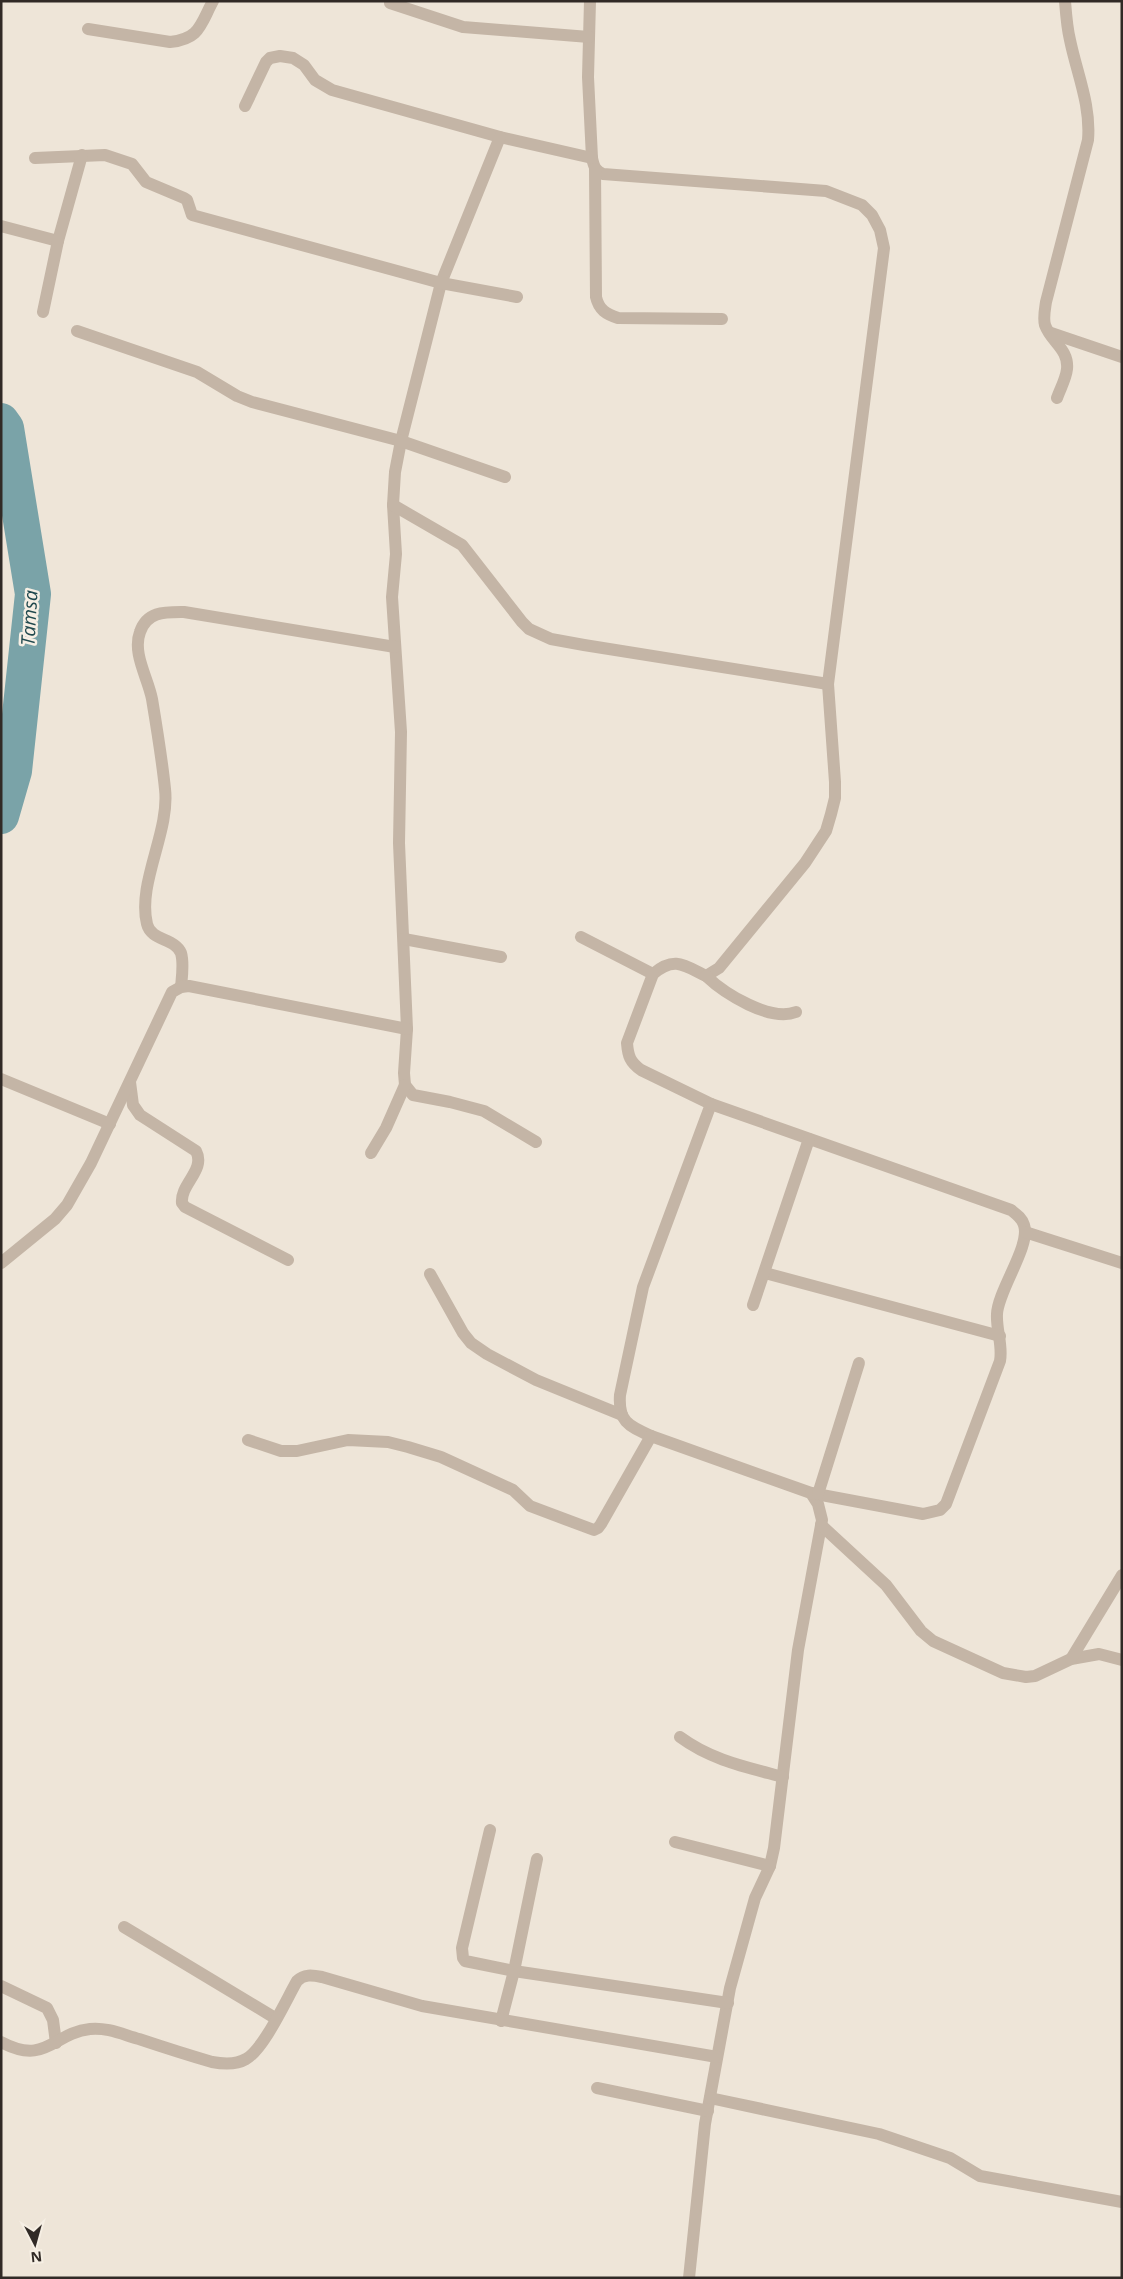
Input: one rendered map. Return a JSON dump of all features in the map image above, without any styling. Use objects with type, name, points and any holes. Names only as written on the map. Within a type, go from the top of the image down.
[{"type":"street","points":[[88,29],[170,42],[182,41],[196,34],[213,1]]},
{"type":"street","points":[[590,1],[589,37],[594,164],[596,297],[598,304],[603,312],[618,318],[722,319]]},
{"type":"street","points":[[1057,398],[1067,370],[1067,359],[1063,349],[1045,325],[1044,317],[1046,302],[1088,140],[1090,124],[1084,92],[1069,39],[1065,1]]},
{"type":"street","points":[[390,3],[463,27],[589,37]]},
{"type":"street","points":[[245,106],[266,62],[270,58],[280,56],[299,61],[315,80],[332,90],[594,164],[603,174],[826,191],[862,205],[872,215],[880,230],[884,248],[883,267],[828,684],[835,798],[826,831],[805,863],[728,959],[720,968],[706,976]]},
{"type":"street","points":[[371,1153],[386,1128],[405,1085],[408,1029],[400,843],[402,732],[392,597],[396,554],[393,504],[395,472],[401,441],[441,283],[500,137]]},
{"type":"street","points":[[43,312],[58,241],[82,155]]},
{"type":"street","points":[[35,158],[82,155],[105,156],[132,164],[146,182],[187,200],[192,215],[441,283],[517,297]]},
{"type":"street","points":[[1,226],[58,241]]},
{"type":"street","points":[[77,331],[197,372],[237,396],[252,402],[401,441],[505,477]]},
{"type":"street","points":[[1050,332],[1122,357]]},
{"type":"street","points":[[393,504],[462,545],[522,622],[538,634],[551,639],[584,645],[828,684]]},
{"type":"street","points":[[181,987],[182,969],[180,952],[176,946],[152,932],[147,922],[148,892],[166,804],[152,699],[139,655],[140,633],[146,620],[155,614],[184,612],[395,647]]},
{"type":"street","points":[[581,937],[653,974]]},
{"type":"street","points":[[404,939],[501,957]]},
{"type":"street","points":[[711,1104],[643,1287],[620,1395],[619,1407],[622,1415],[630,1427],[651,1436],[815,1494],[913,1513],[923,1514],[940,1510],[950,1496],[1000,1361],[1002,1352],[997,1314],[1024,1240],[1024,1225],[1020,1217],[1011,1210],[711,1104],[641,1070],[632,1063],[628,1054],[627,1043],[653,974],[662,966],[670,963],[680,963],[706,976],[726,993],[739,1000],[785,1015],[796,1012]]},
{"type":"street","points":[[1,1263],[55,1219],[67,1205],[110,1124],[172,992],[181,987],[190,986],[408,1029]]},
{"type":"street","points":[[1,1079],[110,1124]]},
{"type":"street","points":[[130,1082],[133,1105],[140,1115],[196,1151],[198,1155],[198,1165],[182,1193],[182,1204],[288,1260]]},
{"type":"street","points":[[405,1085],[413,1095],[484,1111],[536,1142]]},
{"type":"street","points":[[753,1305],[810,1139]]},
{"type":"street","points":[[1025,1232],[1122,1263]]},
{"type":"street","points":[[765,1273],[1000,1336]]},
{"type":"street","points":[[430,1274],[463,1333],[471,1343],[487,1354],[536,1380],[622,1415]]},
{"type":"street","points":[[689,2278],[699,2169],[717,2056],[739,1950],[755,1898],[770,1866],[774,1848],[798,1650],[821,1525],[815,1494],[859,1363]]},
{"type":"street","points":[[248,1440],[281,1451],[297,1451],[348,1440],[366,1440],[402,1446],[442,1457],[513,1490],[530,1506],[594,1530],[601,1524],[651,1436]]},
{"type":"street","points":[[821,1525],[886,1585],[921,1632],[933,1641],[1003,1673],[1017,1676],[1035,1676],[1071,1659],[1099,1654],[1122,1660]]},
{"type":"street","points":[[1071,1659],[1122,1575]]},
{"type":"street","points":[[680,1736],[697,1749],[722,1760],[783,1777]]},
{"type":"street","points":[[490,1830],[462,1948],[462,1958],[469,1963],[514,1971],[728,2003]]},
{"type":"street","points":[[675,1842],[770,1866]]},
{"type":"street","points":[[501,2021],[514,1971],[537,1859]]},
{"type":"street","points":[[124,1927],[276,2018]]},
{"type":"street","points":[[1,2042],[18,2050],[41,2050],[80,2031],[99,2028],[224,2064],[244,2060],[252,2055],[276,2018],[296,1981],[308,1975],[322,1977],[422,2006],[501,2021],[717,2056]]},
{"type":"street","points":[[1,1986],[47,2008],[53,2020],[56,2043]]},
{"type":"street","points":[[597,2088],[879,2134],[950,2158],[980,2176],[1122,2202]]},
{"type":"waterway","name":"Tamsa","points":[[1,421],[6,428],[33,594],[14,771],[1,816]]}]
